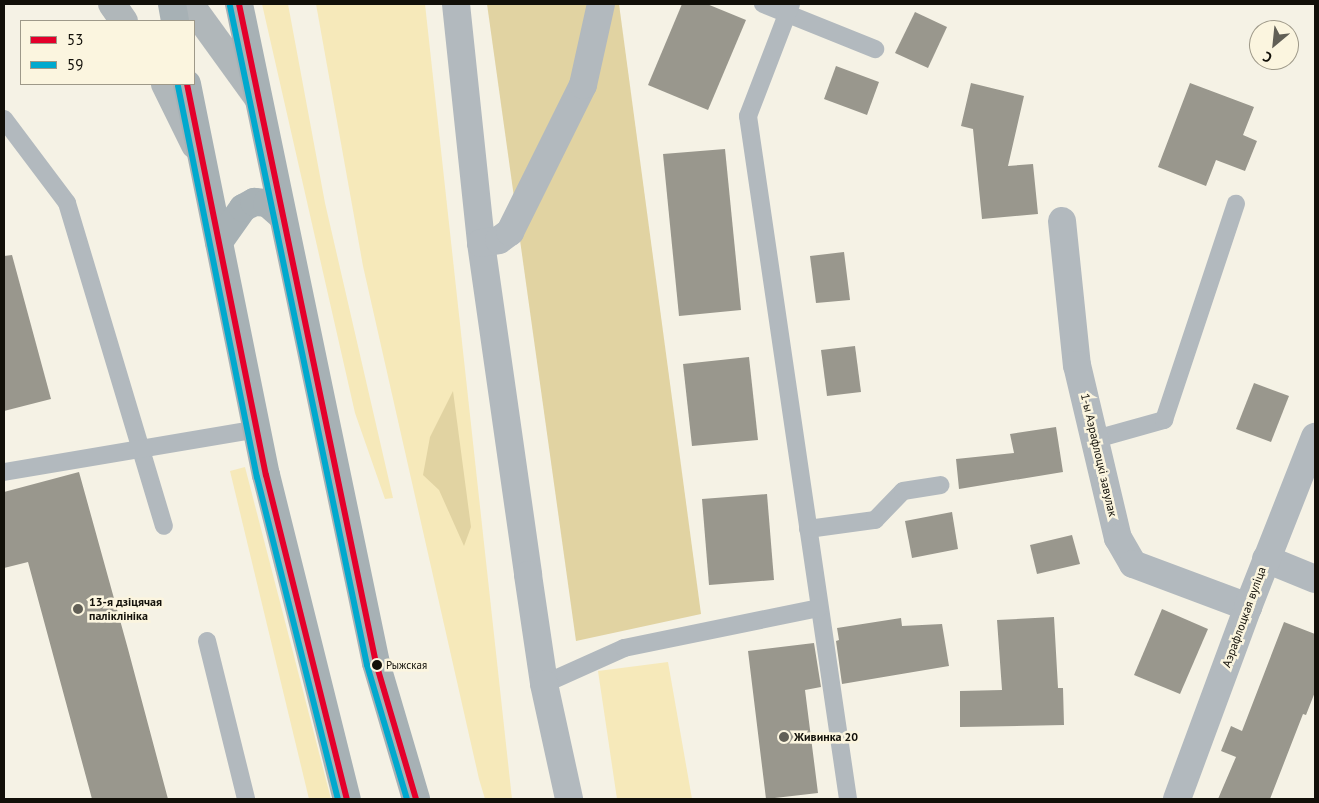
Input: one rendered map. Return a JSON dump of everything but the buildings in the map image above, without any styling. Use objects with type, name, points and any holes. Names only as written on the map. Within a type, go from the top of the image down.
[{"type":"main road","points":[[112,4],[123,20]]},
{"type":"main road","points":[[172,4],[175,20]]},
{"type":"main road","points":[[190,4],[258,98]]},
{"type":"main road","points":[[239,4],[376,663],[416,799]]},
{"type":"main road","points":[[166,85],[202,158]]},
{"type":"main road","points":[[187,85],[257,429],[346,799]]},
{"type":"main road","points":[[219,242],[243,208],[254,202],[267,203],[282,216]]},
{"type":"street","points":[[456,4],[481,243],[544,684],[569,799]]},
{"type":"street","points":[[481,243],[499,240],[510,232],[583,85],[601,4]]},
{"type":"street","name":"1-ы Аэрафлоцкі завулак","points":[[1062,220],[1077,365],[1118,538],[1133,564],[1248,607]]},
{"type":"street","name":"Аэрафлоцкая вуліца","points":[[1177,799],[1266,559],[1315,436]]},
{"type":"street","points":[[1266,559],[1315,579]]},
{"type":"lane","points":[[763,4],[789,8],[875,49]]},
{"type":"lane","points":[[789,8],[748,116],[848,799]]},
{"type":"lane","points":[[4,120],[67,204],[138,447],[164,526]]},
{"type":"lane","points":[[1096,439],[1164,420],[1236,204]]},
{"type":"lane","points":[[4,472],[138,447],[257,429]]},
{"type":"lane","points":[[808,529],[876,520],[903,491],[941,485]]},
{"type":"lane","points":[[544,684],[624,648],[819,608]]},
{"type":"lane","points":[[207,641],[246,799]]},
{"type":"shaded area","points":[[262,4],[288,4],[325,203],[393,498],[385,499],[355,413]]},
{"type":"shaded area","points":[[316,4],[425,4],[512,799],[485,799],[479,779],[363,266]]},
{"type":"shaded area","points":[[487,4],[619,4],[701,614],[576,641]]},
{"type":"shaded area","points":[[453,391],[471,527],[464,546],[439,490],[423,475],[430,437]]},
{"type":"shaded area","points":[[245,467],[331,799],[309,799],[230,471]]},
{"type":"shaded area","points":[[668,662],[692,799],[617,799],[598,671]]},
{"type":"transit line","name":"53","points":[[239,4],[376,663],[416,799]]},
{"type":"transit line","name":"59","points":[[230,6],[367,665],[407,799]]},
{"type":"transit line","name":"53","points":[[187,85],[266,475],[347,799]]},
{"type":"transit line","name":"59","points":[[178,86],[257,477],[338,799]]},
{"type":"place","name":"13-я дзіцячая паліклініка","points":[[78,609]]},
{"type":"place","name":"Рыжская","points":[[377,665]]},
{"type":"place","name":"Живинка 20","points":[[784,737]]}]
